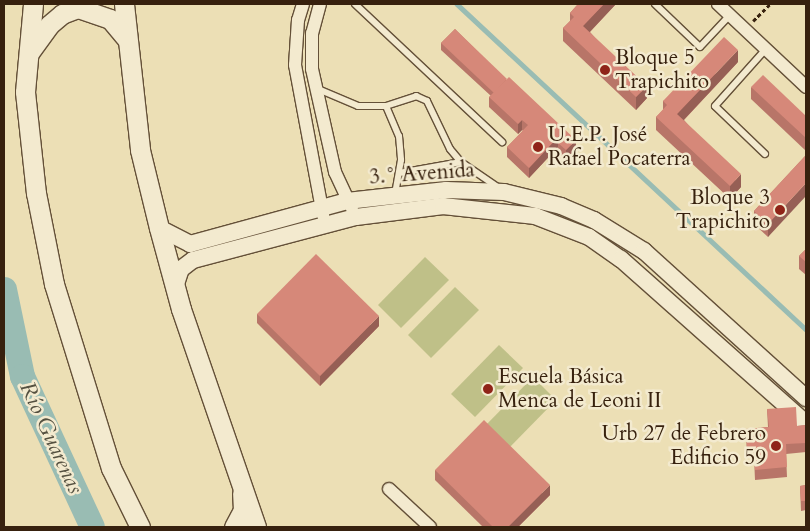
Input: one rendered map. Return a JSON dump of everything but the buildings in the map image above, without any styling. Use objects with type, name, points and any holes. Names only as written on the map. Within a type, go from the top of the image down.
[{"type":"main road","points":[[33,4],[25,92],[36,194],[54,284],[111,468],[140,527]]},
{"type":"main road","points":[[124,4],[140,150],[159,228],[175,287],[256,527]]},
{"type":"main road","points":[[27,56],[49,25],[62,14],[78,8],[110,19],[128,39]]},
{"type":"main road","points":[[234,527],[243,510],[241,484]]},
{"type":"street","points":[[303,4],[298,20],[295,66],[326,226]]},
{"type":"street","points":[[320,4],[311,53],[316,89],[335,172],[356,217]]},
{"type":"street","points":[[718,4],[806,87]]},
{"type":"street","name":"3.° Avenida","points":[[159,228],[190,244],[347,201],[446,190],[504,192],[560,206],[594,220],[644,251],[678,278],[806,398]]},
{"type":"street","name":"3.° Avenida","points":[[175,287],[181,269],[192,260],[356,217],[415,207],[468,206],[535,216],[562,224],[613,253],[656,286],[806,423]]},
{"type":"street","points":[[389,489],[430,527]]},
{"type":"lane","points":[[355,4],[502,142]]},
{"type":"lane","points":[[655,4],[700,47],[730,15]]},
{"type":"lane","points":[[765,154],[715,106],[766,49]]},
{"type":"lane","points":[[316,89],[358,106],[386,106],[416,96],[427,102],[450,149],[461,162],[504,192]]},
{"type":"lane","points":[[386,106],[399,136],[399,174],[394,196]]},
{"type":"lane","points":[[399,174],[461,162]]},
{"type":"path","points":[[745,29],[770,4]]},
{"type":"green space","points":[[425,257],[449,280],[401,328],[378,305]]},
{"type":"green space","points":[[455,287],[479,310],[431,358],[408,335]]},
{"type":"green space","points":[[499,345],[523,368],[475,417],[451,394]]},
{"type":"green space","points":[[533,377],[556,400],[508,449],[485,426]]},
{"type":"waterway","points":[[457,4],[806,330]]},
{"type":"waterway","name":"Río Guarenas","points":[[4,289],[22,376],[92,527]]},
{"type":"place","name":"Bloque 5 Trapichito","points":[[605,70]]},
{"type":"place","name":"U.E.P. José Rafael Pocaterra","points":[[538,147]]},
{"type":"place","name":"Bloque 3 Trapichito","points":[[780,210]]},
{"type":"place","name":"Escuela Básica Menca de Leoni II","points":[[488,389]]},
{"type":"place","name":"Urb 27 de Febrero Edificio 59","points":[[776,446]]}]
